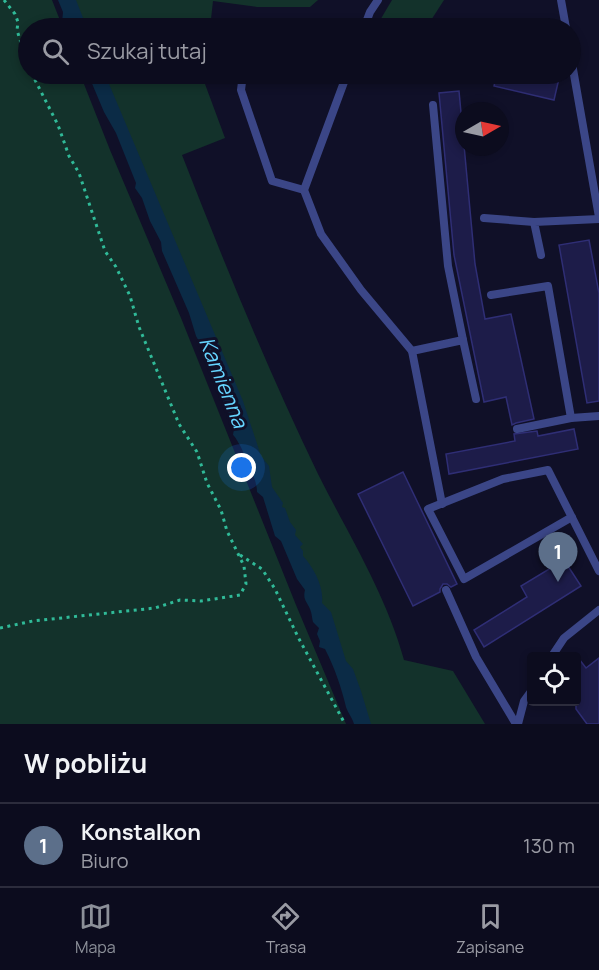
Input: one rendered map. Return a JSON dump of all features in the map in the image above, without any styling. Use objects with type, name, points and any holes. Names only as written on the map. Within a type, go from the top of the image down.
[{"type":"lane","points":[[368,18],[378,0]]},
{"type":"lane","points":[[561,0],[564,18]]},
{"type":"lane","points":[[242,84],[241,90],[272,181],[304,190]]},
{"type":"lane","points":[[343,84],[304,190],[321,234],[361,290],[412,351],[442,504]]},
{"type":"lane","points":[[484,218],[534,222],[599,218],[576,84]]},
{"type":"lane","points":[[433,105],[448,267],[476,399]]},
{"type":"lane","points":[[534,222],[541,255]]},
{"type":"lane","points":[[491,295],[548,286],[571,418]]},
{"type":"lane","points":[[412,351],[463,340]]},
{"type":"lane","points":[[517,429],[571,418],[599,416]]},
{"type":"lane","points":[[572,517],[464,579],[428,509],[503,479],[548,470],[572,517],[599,571]]},
{"type":"lane","points":[[446,590],[476,657],[517,724]]},
{"type":"lane","points":[[555,652],[564,638],[599,610]]},
{"type":"lane","points":[[517,724],[527,696]]},
{"type":"path","points":[[4,0],[18,22]]},
{"type":"path","points":[[0,628],[33,621],[155,608],[180,600],[201,601],[240,595],[246,584],[244,566],[207,483],[197,452],[179,424],[139,327],[130,296],[116,267],[105,251],[79,173],[69,156],[58,125],[37,84]]},
{"type":"path","points":[[239,554],[262,569],[275,588],[301,644],[345,724]]},
{"type":"green space","points":[[0,0],[52,0],[59,18],[18,18],[18,84],[84,84],[346,724],[0,724]]},
{"type":"green space","points":[[72,0],[318,0],[310,7],[257,7],[213,1],[211,18],[79,18]]},
{"type":"green space","points":[[392,0],[444,0],[432,18],[381,18]]},
{"type":"green space","points":[[106,84],[205,84],[225,138],[182,155],[264,356],[318,474],[377,588],[404,660],[453,671],[485,724],[366,724]]},
{"type":"water","points":[[58,0],[76,0],[83,18],[62,18],[63,12]]},
{"type":"water","name":"Kamienna","points":[[92,84],[109,84],[243,401],[261,456],[269,466],[272,487],[283,503],[282,507],[285,508],[296,530],[295,535],[303,544],[300,547],[317,578],[322,603],[331,612],[346,661],[353,669],[371,724],[354,724],[329,656],[325,649],[319,647],[320,641],[317,634],[319,628],[313,622],[304,597],[305,590],[297,579],[281,541],[275,536],[263,497],[257,492],[253,475],[233,435],[235,422],[210,373],[206,354],[196,336],[189,313],[162,251],[161,242],[142,198],[135,188],[136,183],[116,133]]},
{"type":"building","points":[[494,84],[558,84],[554,100],[494,86]]},
{"type":"building","points":[[459,91],[460,102],[455,102],[455,156],[465,156],[475,264],[485,319],[511,314],[534,419],[512,425],[506,397],[484,402],[454,255],[439,93]]},
{"type":"building","points":[[589,240],[599,293],[599,401],[587,403],[559,245]]},
{"type":"building","points":[[574,429],[578,449],[449,474],[446,454],[515,441],[514,434],[537,431],[538,436]]},
{"type":"building","points":[[403,472],[457,584],[451,587],[443,584],[440,592],[413,606],[358,494]]},
{"type":"building","points":[[564,560],[581,586],[484,647],[474,630],[527,597],[521,586]]},
{"type":"building","points":[[599,658],[599,724],[587,724],[576,706],[581,706],[581,662],[586,668]]},
{"type":"place","name":"Konstalkon","points":[[558,582]]}]
